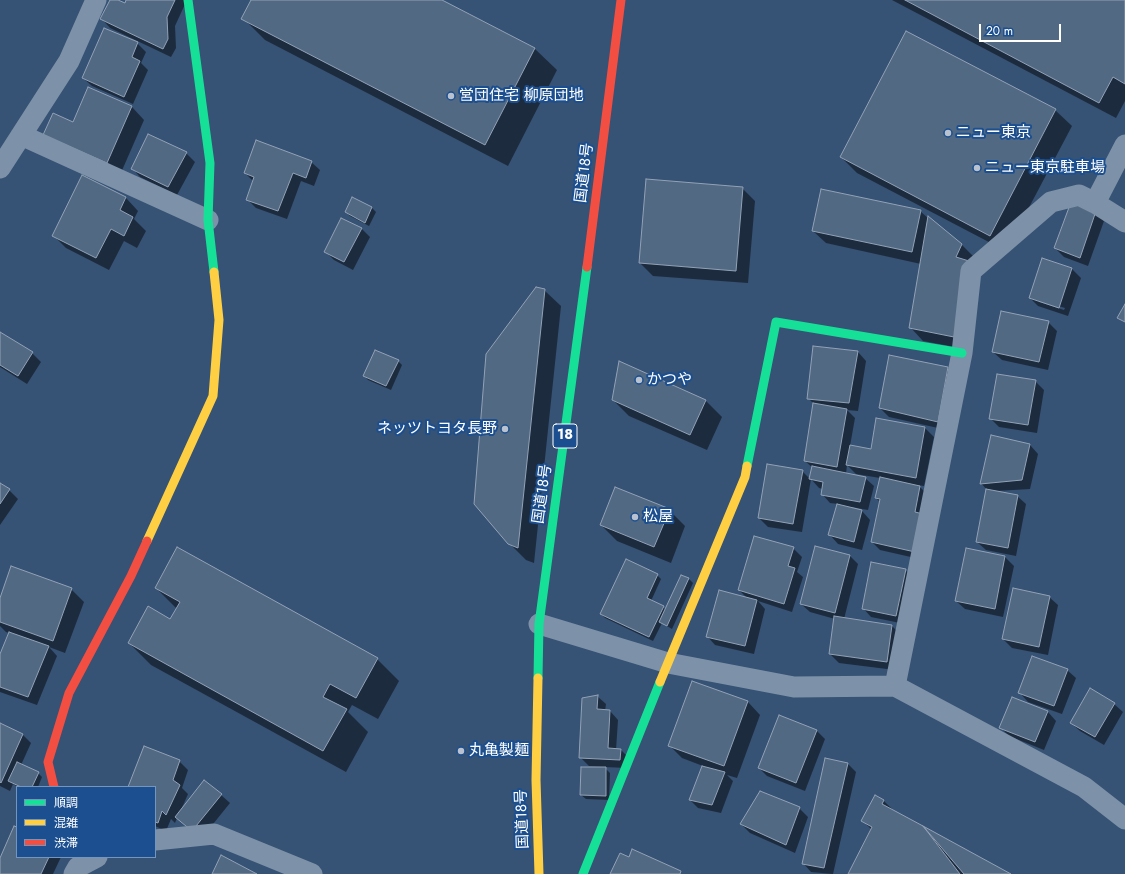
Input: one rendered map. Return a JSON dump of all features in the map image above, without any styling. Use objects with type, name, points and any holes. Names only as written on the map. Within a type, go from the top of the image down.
[{"type":"main road","points":[[54,786],[48,762],[69,693],[130,576],[213,396],[219,320],[208,220],[210,163],[188,0]]},
{"type":"main road","name":"国道18号","points":[[539,874],[536,780],[539,624],[574,366],[620,0]]},
{"type":"main road","points":[[583,874],[744,477],[776,322],[962,353]]},
{"type":"street","points":[[0,168],[69,61],[96,0]]},
{"type":"street","points":[[21,135],[208,220]]},
{"type":"street","points":[[1095,203],[1125,145]]},
{"type":"street","points":[[895,686],[962,353],[972,271],[1051,202],[1079,195],[1125,222]]},
{"type":"street","points":[[539,624],[668,663],[794,687],[895,686],[1084,787],[1125,819]]},
{"type":"street","points":[[156,840],[214,834],[312,874]]},
{"type":"street","points":[[75,866],[95,858]]},
{"type":"building","points":[[110,0],[118,0],[125,3],[126,0],[175,0],[167,17],[168,39],[163,49],[100,19]]},
{"type":"building","name":"営団住宅 柳原団地","points":[[251,0],[442,0],[535,48],[485,145],[241,19]]},
{"type":"building","points":[[905,0],[1125,0],[1125,84],[1113,77],[1099,103]]},
{"type":"building","points":[[104,28],[138,42],[132,57],[140,61],[124,97],[82,78]]},
{"type":"building","name":"ニュー東京","points":[[906,31],[1056,109],[990,236],[840,157]]},
{"type":"building","points":[[88,87],[132,106],[107,163],[43,135],[53,113],[73,122]]},
{"type":"building","points":[[148,134],[187,152],[168,187],[131,169]]},
{"type":"building","points":[[256,140],[312,161],[306,178],[293,173],[278,211],[246,200],[254,177],[244,173]]},
{"type":"building","points":[[82,175],[126,197],[120,210],[133,217],[124,236],[111,229],[96,258],[52,236]]},
{"type":"building","points":[[646,179],[743,187],[736,271],[639,263]]},
{"type":"building","points":[[821,189],[921,210],[912,252],[812,231]]},
{"type":"building","points":[[352,197],[372,207],[365,223],[345,212]]},
{"type":"building","points":[[1071,202],[1096,211],[1080,258],[1054,248]]},
{"type":"building","points":[[928,216],[962,244],[956,257],[969,261],[954,337],[909,328]]},
{"type":"building","points":[[341,218],[362,228],[344,262],[324,252]]},
{"type":"building","points":[[1042,258],[1072,268],[1059,308],[1029,298]]},
{"type":"building","name":"ネッツトヨタ長野","points":[[536,287],[545,289],[518,548],[508,544],[474,504],[486,354]]},
{"type":"building","points":[[1125,304],[1125,322],[1117,318]]},
{"type":"building","points":[[1001,311],[1049,321],[1039,362],[992,352]]},
{"type":"building","points":[[0,332],[33,352],[18,376],[0,365]]},
{"type":"building","points":[[813,346],[858,351],[849,403],[807,399]]},
{"type":"building","points":[[375,350],[399,360],[386,386],[363,376]]},
{"type":"building","points":[[889,355],[948,367],[938,422],[879,408]]},
{"type":"building","name":"かつや","points":[[619,361],[706,400],[690,435],[612,400]]},
{"type":"building","points":[[997,374],[1036,380],[1028,425],[989,419]]},
{"type":"building","points":[[813,403],[847,409],[837,467],[804,461]]},
{"type":"building","points":[[876,418],[925,427],[916,478],[846,465],[850,445],[871,449]]},
{"type":"building","points":[[991,435],[1030,444],[1022,480],[980,484]]},
{"type":"building","points":[[767,464],[803,470],[793,524],[758,518]]},
{"type":"building","points":[[812,466],[866,477],[860,502],[821,495],[823,482],[809,479]]},
{"type":"building","points":[[880,477],[920,486],[915,512],[923,514],[915,552],[871,542],[880,499],[875,498]]},
{"type":"building","points":[[0,483],[10,489],[0,504]]},
{"type":"building","name":"松屋","points":[[615,487],[670,509],[654,547],[600,525]]},
{"type":"building","points":[[986,489],[1018,495],[1008,548],[976,542]]},
{"type":"building","points":[[837,504],[862,510],[854,542],[828,535]]},
{"type":"building","points":[[754,536],[794,547],[788,566],[795,568],[784,604],[738,590]]},
{"type":"building","points":[[815,546],[850,555],[835,613],[800,604]]},
{"type":"building","points":[[177,547],[378,658],[356,698],[330,684],[323,697],[347,709],[323,751],[128,643],[148,606],[170,619],[180,602],[155,588]]},
{"type":"building","points":[[966,548],[1005,556],[995,609],[955,601]]},
{"type":"building","points":[[626,559],[658,574],[647,598],[664,606],[649,637],[600,614]]},
{"type":"building","points":[[871,562],[906,569],[896,616],[862,609]]},
{"type":"building","points":[[11,566],[72,588],[53,641],[0,622],[0,598]]},
{"type":"building","points":[[681,575],[689,578],[667,626],[659,622]]},
{"type":"building","points":[[1013,588],[1050,596],[1039,647],[1002,639]]},
{"type":"building","points":[[719,590],[757,600],[745,646],[706,637]]},
{"type":"building","points":[[834,616],[892,625],[887,662],[829,654]]},
{"type":"building","points":[[9,632],[49,646],[28,697],[0,687],[0,654]]},
{"type":"building","points":[[1032,656],[1068,669],[1054,706],[1018,693]]},
{"type":"building","points":[[692,681],[748,701],[724,766],[668,746]]},
{"type":"building","points":[[1090,688],[1115,703],[1095,737],[1070,723]]},
{"type":"building","points":[[598,695],[597,709],[610,710],[608,748],[621,749],[620,760],[579,758],[582,698]]},
{"type":"building","points":[[1012,697],[1048,711],[1035,742],[999,728]]},
{"type":"building","points":[[779,715],[817,730],[796,783],[758,768]]},
{"type":"building","points":[[0,723],[23,734],[1,783],[0,782]]},
{"type":"building","points":[[144,746],[180,760],[173,780],[180,785],[166,815],[162,811],[158,823],[156,822],[156,786],[128,786]]},
{"type":"building","points":[[825,758],[848,763],[824,868],[802,864]]},
{"type":"building","points":[[17,762],[39,772],[32,786],[19,786],[8,781]]},
{"type":"building","points":[[702,766],[725,772],[712,805],[689,800]]},
{"type":"building","points":[[581,767],[606,767],[606,796],[580,795]]},
{"type":"building","points":[[204,780],[222,794],[192,831],[175,817]]},
{"type":"building","points":[[760,791],[800,807],[786,845],[740,824]]},
{"type":"building","points":[[875,795],[884,800],[882,804],[923,826],[960,874],[848,874],[872,827],[861,821]]},
{"type":"building","points":[[14,826],[16,827],[16,858],[49,858],[41,874],[0,874],[0,858]]},
{"type":"building","points":[[923,826],[1011,874],[964,874]]},
{"type":"building","points":[[632,849],[681,871],[680,874],[610,874],[620,853],[629,857]]},
{"type":"building","points":[[221,855],[257,874],[212,874]]},
{"type":"traffic: fast","points":[[188,0],[210,163],[208,220],[214,272]]},
{"type":"traffic: fast","points":[[538,678],[539,624],[587,267]]},
{"type":"traffic: fast","points":[[747,466],[776,322],[962,353]]},
{"type":"traffic: fast","points":[[583,874],[660,682]]},
{"type":"traffic: slow","points":[[147,541],[213,396],[219,320],[214,272]]},
{"type":"traffic: slow","points":[[660,682],[745,477],[747,466]]},
{"type":"traffic: slow","points":[[538,678],[536,780],[539,874]]},
{"type":"traffic: jam","points":[[587,267],[621,0]]},
{"type":"traffic: jam","points":[[54,786],[48,762],[69,693],[131,576],[147,541]]},
{"type":"place","name":"営団住宅 柳原団地","points":[[451,96]]},
{"type":"place","name":"ニュー東京","points":[[948,133]]},
{"type":"place","name":"ニュー東京駐車場","points":[[977,168]]},
{"type":"place","name":"かつや","points":[[639,380]]},
{"type":"place","name":"ネッツトヨタ長野","points":[[505,429]]},
{"type":"place","name":"松屋","points":[[635,517]]},
{"type":"place","name":"丸亀製麺","points":[[461,751]]}]
